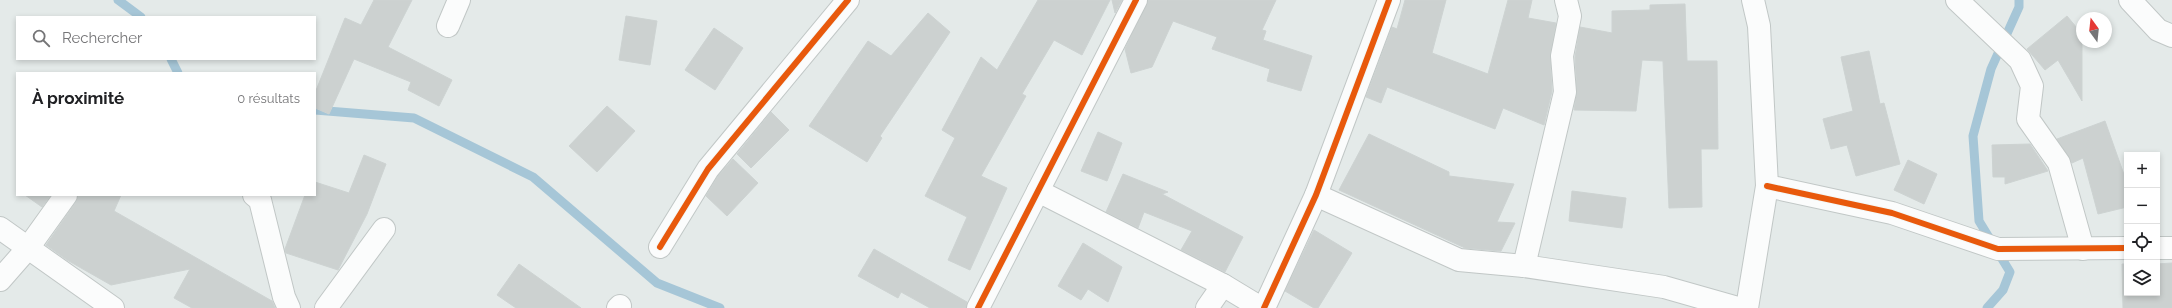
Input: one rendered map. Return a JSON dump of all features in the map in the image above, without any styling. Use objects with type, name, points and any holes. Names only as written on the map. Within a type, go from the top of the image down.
[{"type":"street","points":[[448,26],[459,0]]},
{"type":"street","points":[[660,247],[708,170],[847,0]]},
{"type":"street","points":[[978,308],[1136,0]]},
{"type":"street","points":[[1038,191],[1263,308],[1316,195],[1389,0]]},
{"type":"street","points":[[1524,266],[1565,92],[1562,56],[1570,16],[1566,0]]},
{"type":"street","points":[[1747,308],[1767,186],[1759,26],[1753,0]]},
{"type":"street","points":[[1957,0],[2020,60],[2032,86],[2028,119],[2059,163],[2083,249]]},
{"type":"street","points":[[2130,0],[2158,30],[2172,36]]},
{"type":"street","points":[[1767,186],[1892,213],[1998,249],[2124,248]]},
{"type":"street","points":[[1316,195],[1459,260],[1524,266],[1664,287],[1738,308]]},
{"type":"street","points":[[0,280],[28,248],[65,196]]},
{"type":"street","points":[[255,196],[260,200],[284,297],[289,308]]},
{"type":"street","points":[[0,228],[113,308]]},
{"type":"street","points":[[326,308],[384,229]]},
{"type":"street","points":[[2160,248],[2172,248]]},
{"type":"street","points":[[1207,308],[1223,286]]},
{"type":"building","points":[[374,0],[412,0],[388,47],[452,80],[439,106],[408,90],[411,82],[354,59],[329,114],[316,108],[316,90],[345,18],[361,25]]},
{"type":"building","points":[[1038,0],[1110,0],[1082,55],[1054,40],[1022,94],[1026,96],[981,176],[1007,188],[970,270],[948,260],[967,217],[925,196],[955,138],[942,130],[981,57],[997,70]]},
{"type":"building","points":[[1112,0],[1122,0],[1115,13]]},
{"type":"building","points":[[1148,0],[1276,0],[1262,30],[1266,31],[1263,40],[1312,56],[1301,91],[1267,81],[1270,69],[1212,49],[1217,37],[1173,21],[1152,67],[1131,73],[1125,49]]},
{"type":"building","points":[[1405,0],[1446,0],[1432,53],[1488,74],[1508,0],[1532,0],[1528,18],[1556,23],[1550,57],[1552,91],[1544,125],[1503,108],[1495,129],[1387,87],[1381,103],[1366,97],[1392,27],[1397,29]]},
{"type":"building","points":[[1685,4],[1687,61],[1717,61],[1718,149],[1701,149],[1702,207],[1669,208],[1663,61],[1642,60],[1636,111],[1574,110],[1577,91],[1575,57],[1580,27],[1612,33],[1612,11],[1650,10],[1650,5]]},
{"type":"building","points":[[928,13],[950,32],[880,136],[882,138],[867,162],[809,126],[868,41],[891,56]]},
{"type":"building","points":[[626,16],[657,21],[650,65],[619,60]]},
{"type":"building","points":[[2067,16],[2076,27],[2076,48],[2082,48],[2082,101],[2058,60],[2045,70],[2027,49]]},
{"type":"building","points":[[714,28],[743,48],[715,90],[685,70]]},
{"type":"building","points":[[1869,51],[1880,104],[1884,103],[1900,164],[1856,176],[1847,145],[1831,149],[1823,119],[1853,111],[1841,57]]},
{"type":"building","points":[[607,106],[635,131],[597,172],[569,146]]},
{"type":"building","points":[[771,112],[789,130],[751,168],[737,154]]},
{"type":"building","points":[[2105,121],[2124,175],[2124,208],[2098,214],[2083,158],[2072,163],[2057,139]]},
{"type":"building","points":[[1098,132],[1122,143],[1107,181],[1081,171]]},
{"type":"building","points":[[1369,134],[1449,172],[1449,176],[1514,184],[1497,222],[1515,223],[1501,251],[1465,248],[1339,190]]},
{"type":"building","points":[[2030,144],[2048,171],[2005,184],[2005,177],[1993,177],[1992,145]]},
{"type":"building","points":[[364,155],[386,164],[367,214],[338,270],[286,253],[285,249],[305,196],[316,196],[316,182],[349,193]]},
{"type":"building","points":[[733,159],[758,183],[727,216],[706,196],[718,176]]},
{"type":"building","points":[[1908,160],[1937,174],[1924,204],[1894,190]]},
{"type":"building","points":[[1123,174],[1168,192],[1162,194],[1243,237],[1225,272],[1181,250],[1192,231],[1144,212],[1138,228],[1106,212]]},
{"type":"building","points":[[1572,191],[1626,198],[1622,228],[1569,221]]},
{"type":"building","points":[[26,196],[50,196],[42,207]]},
{"type":"building","points":[[78,196],[121,196],[114,211],[272,301],[275,308],[192,308],[174,298],[190,269],[111,285],[67,260],[46,245],[76,202]]},
{"type":"building","points":[[1314,230],[1352,253],[1318,308],[1314,308],[1285,291]]},
{"type":"building","points":[[1083,243],[1122,267],[1108,302],[1088,289],[1081,300],[1058,286]]},
{"type":"building","points":[[874,249],[967,302],[966,308],[930,308],[901,292],[898,298],[858,276]]},
{"type":"building","points":[[2172,263],[2172,308],[2123,308],[2122,264],[2124,264],[2124,296],[2160,296],[2160,264]]},
{"type":"building","points":[[519,264],[581,308],[516,308],[497,295]]},
{"type":"waterway","points":[[118,0],[140,16]]},
{"type":"waterway","points":[[1987,308],[2003,290],[2010,272],[1979,221],[1973,136],[1991,69],[2019,7],[2019,0]]},
{"type":"waterway","points":[[172,60],[178,72]]},
{"type":"waterway","points":[[316,110],[414,118],[533,177],[657,283],[720,308]]},
{"type":"cycle path","points":[[660,247],[708,169],[848,0]]},
{"type":"cycle path","points":[[978,308],[1136,0]]},
{"type":"cycle path","points":[[1264,308],[1316,195],[1389,0]]},
{"type":"cycle path","points":[[1767,186],[1892,213],[1998,249],[2124,248]]}]
